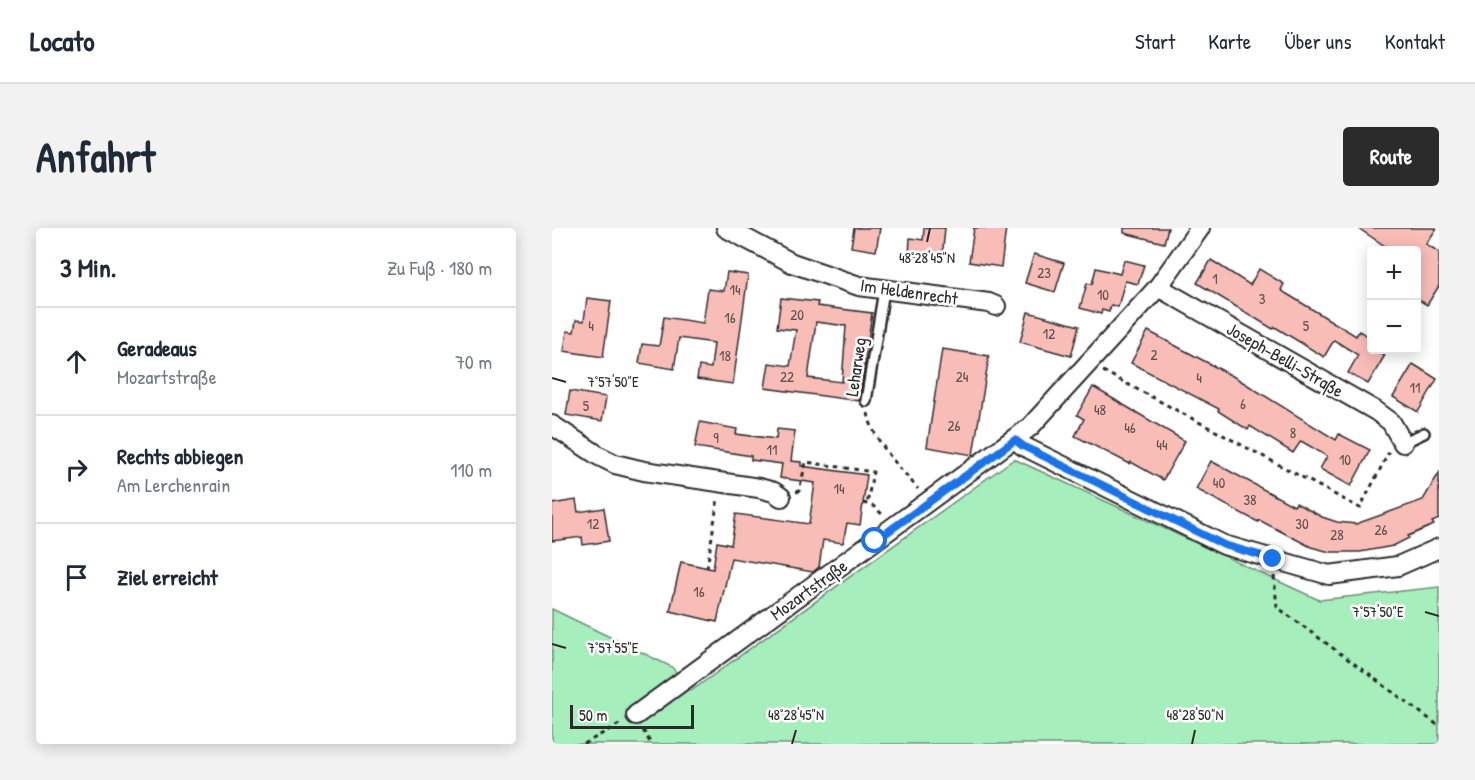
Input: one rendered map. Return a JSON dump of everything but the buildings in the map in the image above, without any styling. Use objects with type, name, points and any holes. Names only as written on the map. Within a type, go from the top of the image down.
[{"type":"street","name":"Im Heldenrecht","points":[[726,228],[792,263],[859,286],[989,303],[996,306]]},
{"type":"street","name":"Mozartstraße","points":[[636,715],[1015,440],[1030,427],[1158,287],[1200,228]]},
{"type":"street","name":"Joseph-Belli-Straße","points":[[1158,287],[1376,411],[1391,422],[1403,443]]},
{"type":"street","points":[[552,425],[598,456],[615,464],[645,471],[759,488],[774,492],[781,497]]},
{"type":"street","points":[[1015,440],[1224,545],[1329,574],[1398,566],[1439,548]]},
{"type":"lane","name":"Leharweg","points":[[866,402],[884,290]]},
{"type":"lane","points":[[1403,443],[1424,433]]},
{"type":"path","points":[[1087,363],[1360,507],[1389,451],[1403,443]]},
{"type":"path","name":"Leharweg","points":[[866,402],[870,424],[881,442],[928,502]]},
{"type":"path","points":[[781,497],[799,491],[806,462],[873,472],[865,504],[872,505],[882,514]]},
{"type":"path","points":[[707,568],[721,482]]},
{"type":"path","points":[[1273,559],[1277,607],[1439,726]]},
{"type":"path","points":[[584,744],[636,715]]},
{"type":"green space","points":[[1014,459],[1319,600],[1439,587],[1439,744],[552,744],[552,609],[672,667],[691,691]]},
{"type":"route","points":[[875,541],[1015,440],[1224,545],[1273,559]]}]
